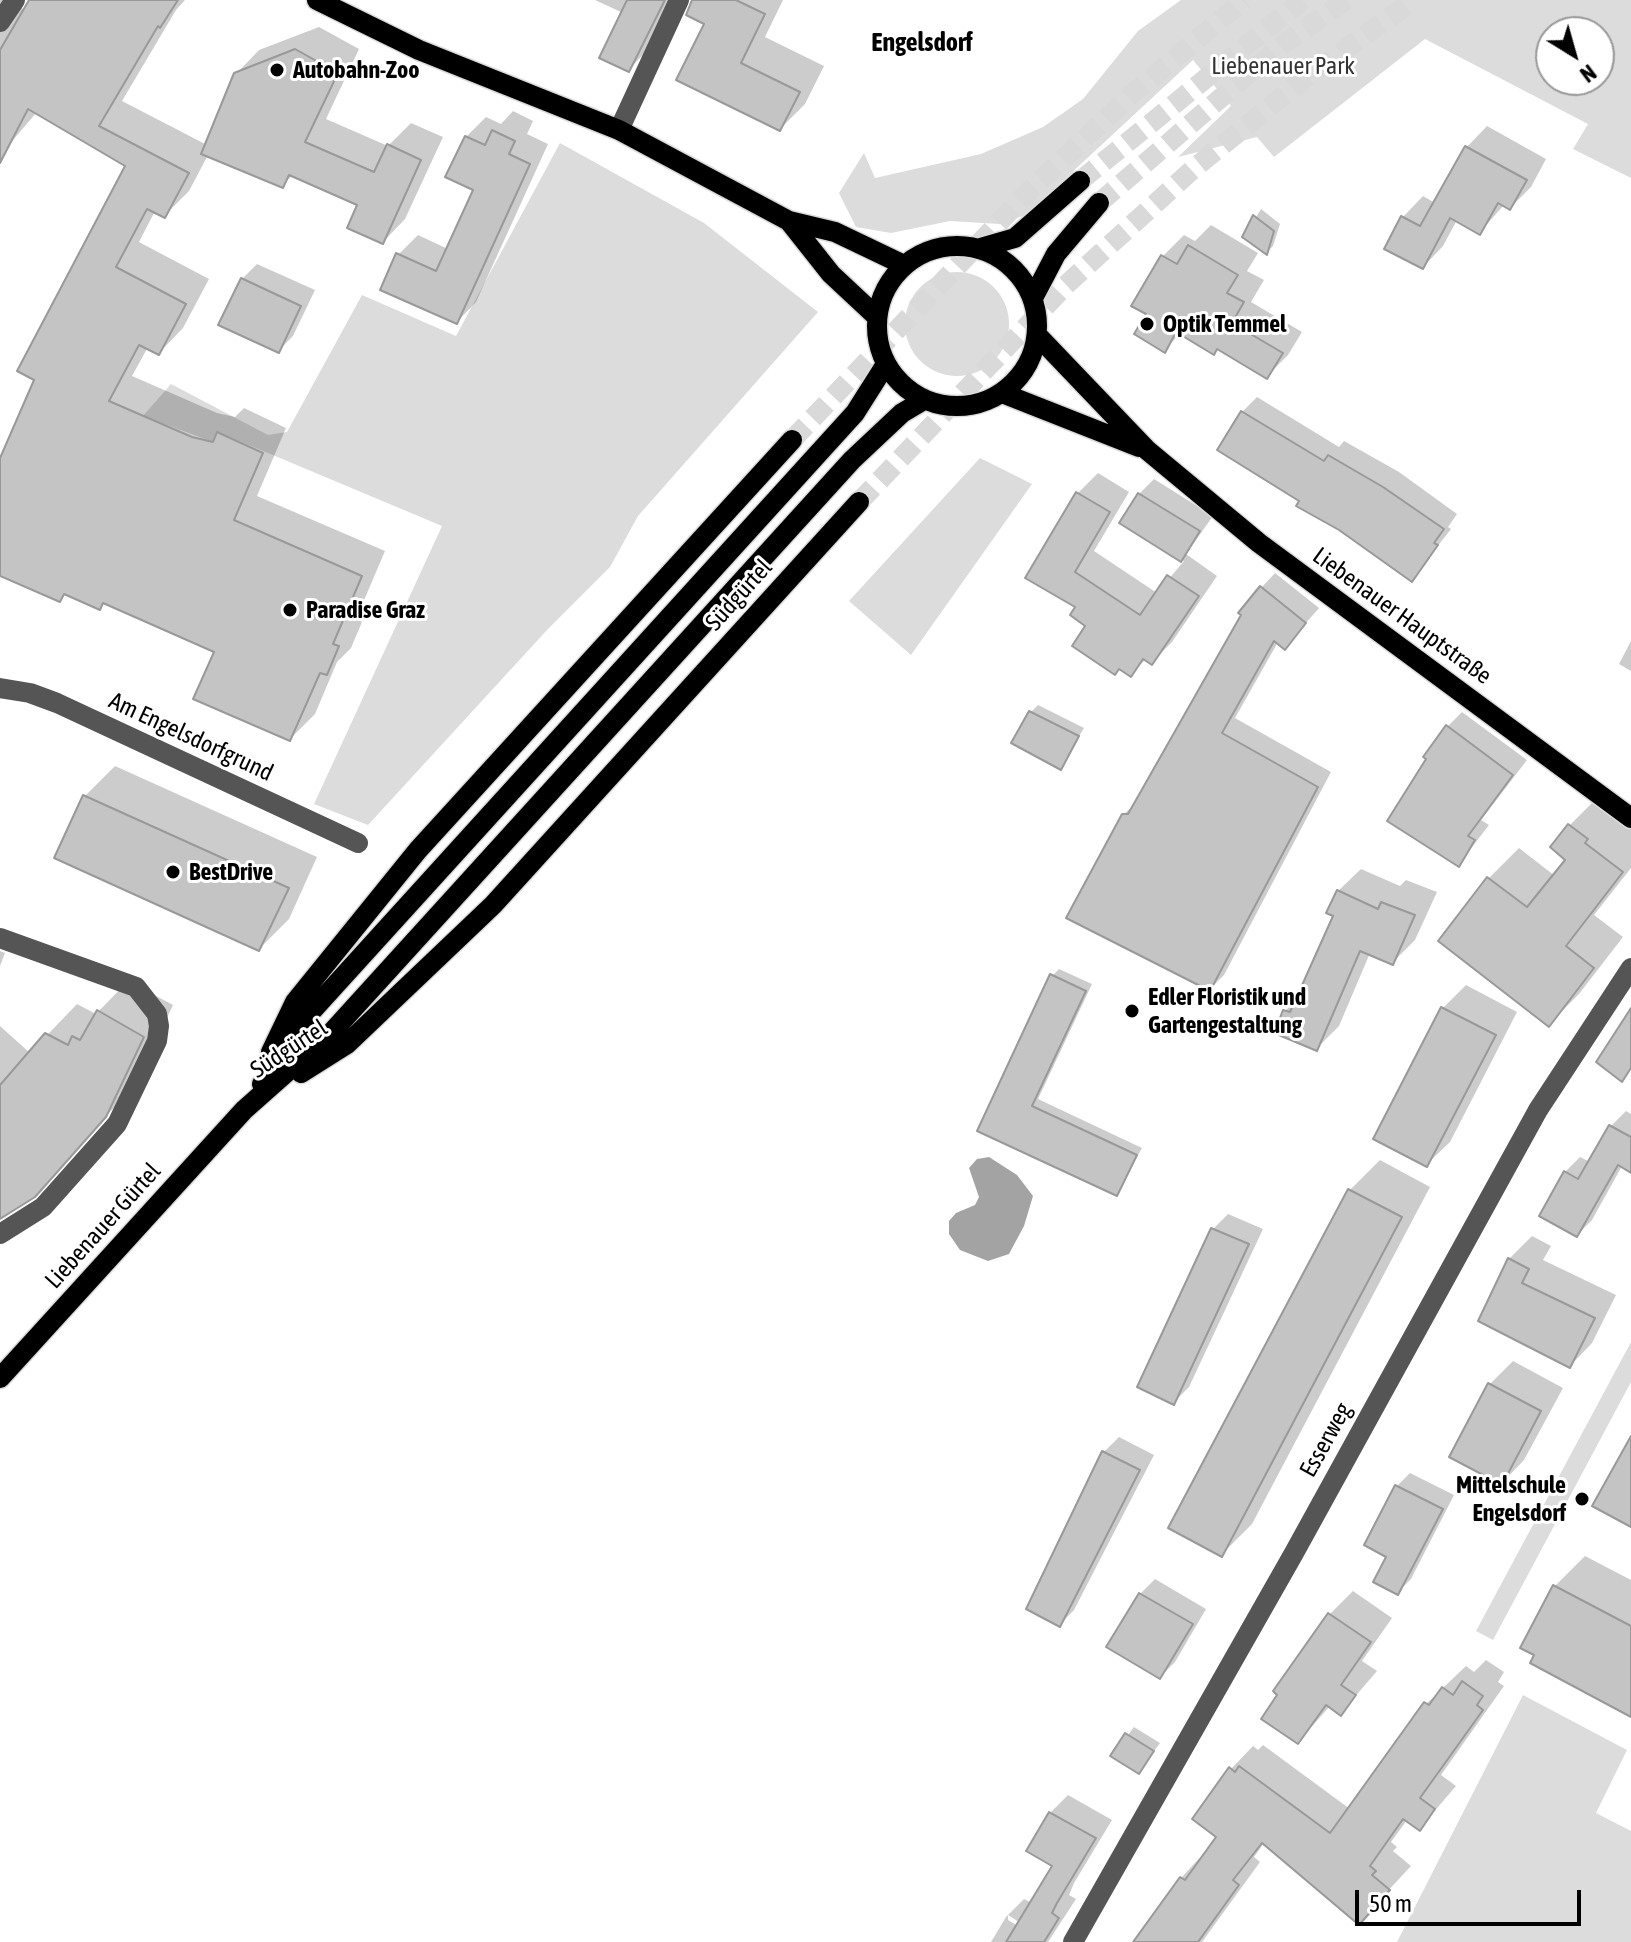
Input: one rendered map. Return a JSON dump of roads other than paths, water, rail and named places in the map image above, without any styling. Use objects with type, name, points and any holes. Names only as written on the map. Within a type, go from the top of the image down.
[{"type":"main road","points":[[317,0],[419,50],[619,130],[789,221],[835,232],[904,265]]},
{"type":"main road","points":[[980,248],[1004,260],[1021,277],[1033,298],[1037,335],[1025,369],[1002,393],[963,407],[924,400],[901,384],[879,350],[876,316],[886,288],[904,265],[941,247],[980,248],[1015,238],[1080,181]]},
{"type":"main road","points":[[1033,298],[1056,254],[1099,203]]},
{"type":"main road","points":[[789,221],[831,274],[876,316]]},
{"type":"main road","name":"Liebenauer Hauptstraße","points":[[1037,335],[1147,450],[1259,543],[1631,818]]},
{"type":"main road","points":[[244,1110],[309,1014],[855,413],[886,364]]},
{"type":"main road","name":"Liebenauer Hauptstraße","points":[[1002,393],[1147,450]]},
{"type":"main road","points":[[244,1110],[332,1032],[852,460],[902,413],[924,400]]},
{"type":"main road","name":"Südgürtel","points":[[244,1110],[295,1002],[418,850],[792,440]]},
{"type":"main road","name":"Südgürtel","points":[[244,1110],[347,1044],[493,905],[859,502]]},
{"type":"main road","name":"Liebenauer Gürtel","points":[[0,1378],[244,1110]]},
{"type":"street","points":[[0,22],[15,0]]},
{"type":"street","points":[[619,130],[679,0]]},
{"type":"street","name":"Am Engelsdorfgrund","points":[[0,688],[30,693],[57,703],[358,843]]},
{"type":"street","points":[[0,938],[136,987],[157,1014],[159,1026],[157,1041],[117,1124],[43,1207],[0,1234]]},
{"type":"street","name":"Esserweg","points":[[1073,1942],[1294,1553],[1538,1110],[1631,968]]},
{"type":"tunnel","points":[[792,440],[1026,194],[1133,93],[1244,0]]},
{"type":"tunnel","points":[[1080,181],[1302,0]]},
{"type":"tunnel","points":[[1099,203],[1281,46],[1346,0]]},
{"type":"tunnel","points":[[859,502],[1066,285],[1192,170],[1305,78],[1414,0]]},
{"type":"place","name":"Autobahn-Zoo","points":[[277,70]]},
{"type":"place","name":"Optik Temmel","points":[[1147,324]]},
{"type":"place","name":"Paradise Graz","points":[[290,610]]},
{"type":"place","name":"BestDrive","points":[[173,872]]},
{"type":"place","name":"Edler Floristik und Gartengestaltung","points":[[1132,1011]]},
{"type":"place","name":"Mittelschule Engelsdorf","points":[[1582,1499]]},
{"type":"district","name":"Engelsdorf","points":[[922,43]]},
{"type":"park label","name":"Liebenauer Park","points":[[1283,66]]}]
